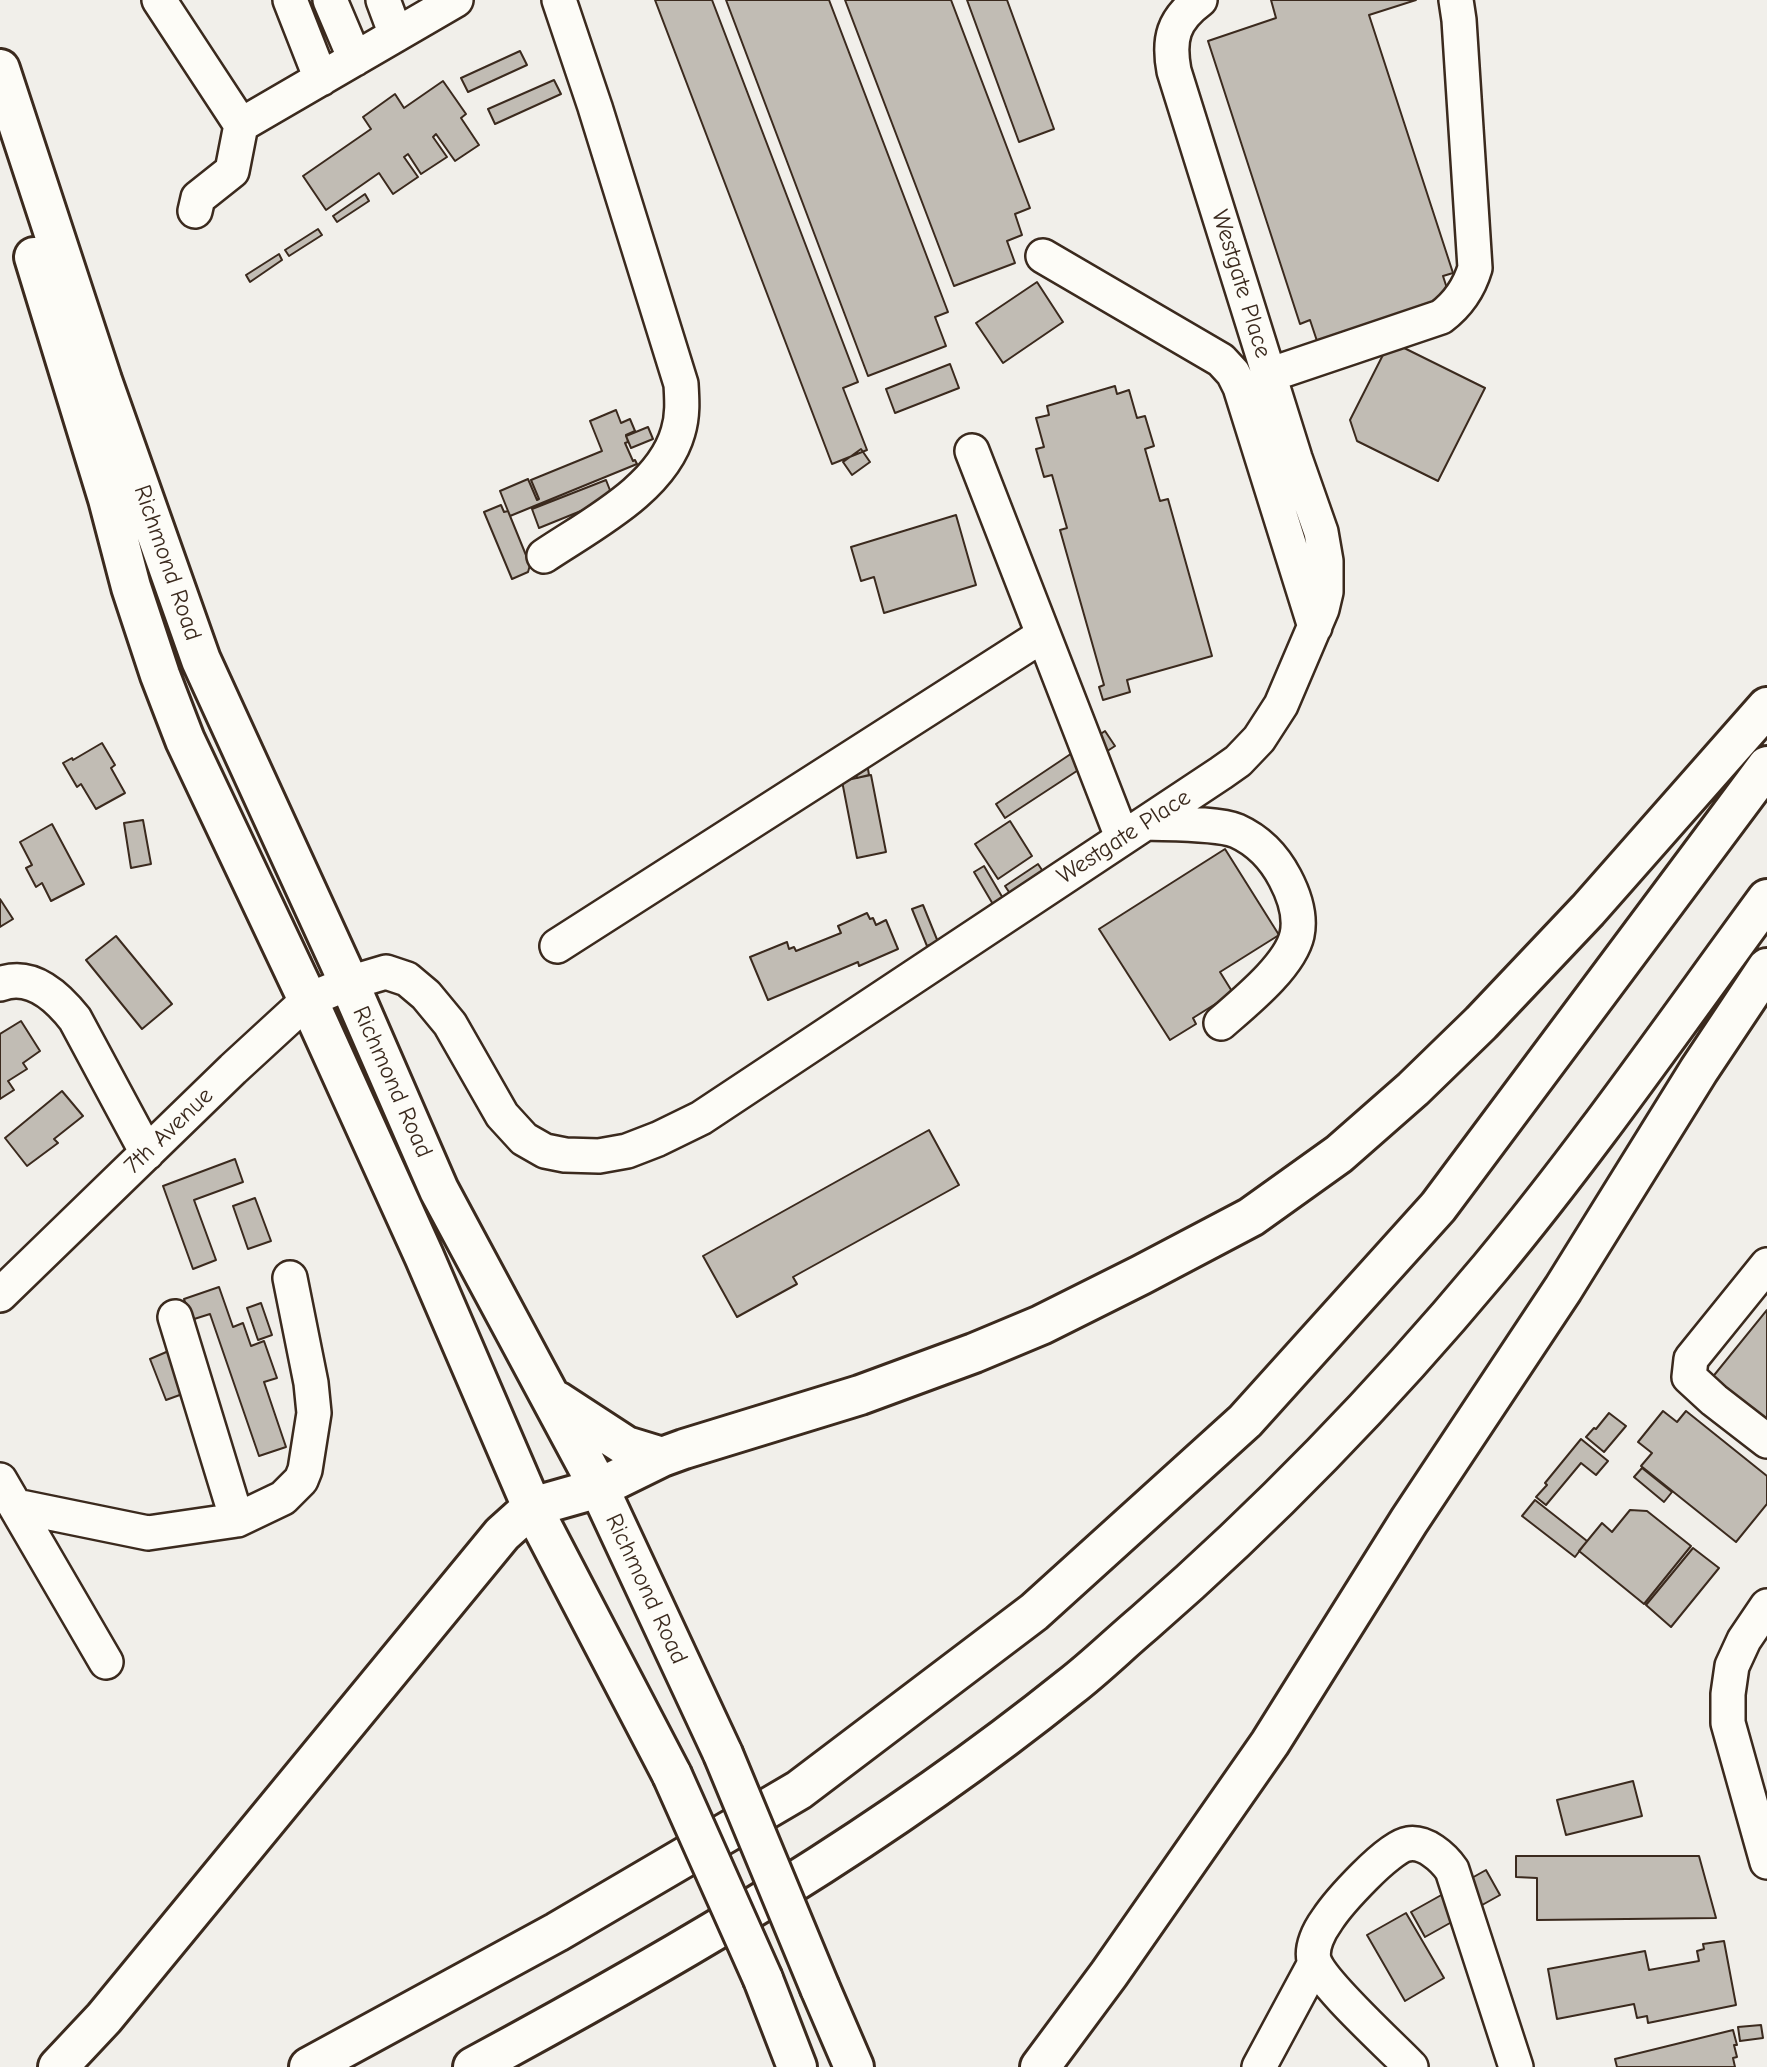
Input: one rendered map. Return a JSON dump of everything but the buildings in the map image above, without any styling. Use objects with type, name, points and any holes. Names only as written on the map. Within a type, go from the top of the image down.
[{"type":"highway","name":"Richmond Road","points":[[0,69],[102,380],[201,660],[349,983],[439,1190],[599,1488],[723,1754],[854,2067]]},
{"type":"highway","name":"Richmond Road","points":[[0,148],[108,499],[131,587],[185,740],[425,1256],[531,1507],[672,1775],[763,1979],[797,2067]]},
{"type":"highway","points":[[58,2067],[104,2018],[502,1534],[531,1507],[599,1488],[684,1449],[860,1395],[974,1353],[1066,1312],[1251,1217],[1339,1154],[1413,1089],[1481,1023],[1588,910],[1767,707]]},
{"type":"highway","points":[[309,2067],[557,1932],[799,1790],[1034,1612],[1245,1421],[1438,1207],[1767,766]]},
{"type":"highway","points":[[473,2067],[598,1999],[835,1856],[931,1792],[1071,1686],[1186,1587],[1299,1479],[1391,1382],[1490,1267],[1597,1133],[1767,899]]},
{"type":"highway","points":[[1040,2067],[1109,1974],[1269,1743],[1409,1521],[1563,1289],[1699,1070],[1767,968]]},
{"type":"highway","points":[[552,1398],[626,1447],[662,1457]]},
{"type":"street","points":[[159,0],[241,125],[232,171],[198,198],[195,211]]},
{"type":"street","points":[[290,0],[321,79]]},
{"type":"street","points":[[330,0],[355,59]]},
{"type":"street","points":[[383,0],[396,35]]},
{"type":"street","points":[[241,125],[456,0]]},
{"type":"street","points":[[544,556],[616,508],[645,484],[671,450],[678,433],[682,409],[681,384],[559,0]]},
{"type":"street","name":"Westgate Place","points":[[349,983],[386,972],[407,979],[426,995],[450,1024],[502,1115],[524,1139],[545,1151],[565,1155],[599,1156],[627,1151],[701,1118],[1238,761],[1259,739],[1281,705],[1315,627],[1326,592],[1326,561],[1321,532],[1295,458],[1174,71],[1171,55],[1173,32],[1180,18],[1200,0]]},
{"type":"street","points":[[1269,375],[1441,317],[1467,289],[1475,268],[1460,20],[1456,0]]},
{"type":"street","points":[[1043,257],[1221,360],[1233,373],[1240,387],[1315,627]]},
{"type":"street","points":[[972,451],[1043,635],[1134,830],[1235,830],[1253,839],[1276,861],[1296,903],[1297,935],[1288,956],[1262,986],[1222,1023]]},
{"type":"street","points":[[557,946],[1043,635]]},
{"type":"street","points":[[0,985],[9,981],[27,981],[46,990],[68,1010],[147,1153]]},
{"type":"street","name":"7th Avenue","points":[[0,1295],[308,1000],[349,983]]},
{"type":"street","points":[[1767,1265],[1691,1359],[1689,1377],[1767,1441]]},
{"type":"street","points":[[8,1493],[148,1533],[237,1520],[283,1498],[301,1480],[305,1470],[314,1412],[312,1383],[290,1278]]},
{"type":"street","points":[[175,1317],[237,1520]]},
{"type":"street","points":[[8,1493],[106,1662]]},
{"type":"street","points":[[1767,1606],[1731,1665],[1728,1694],[1728,1723],[1767,1862]]},
{"type":"street","points":[[1411,2067],[1324,1978],[1315,1963],[1314,1947],[1326,1921],[1337,1907],[1395,1849],[1409,1843],[1422,1846],[1441,1856],[1452,1870],[1516,2067]]},
{"type":"street","points":[[1259,2067],[1315,1963]]}]
